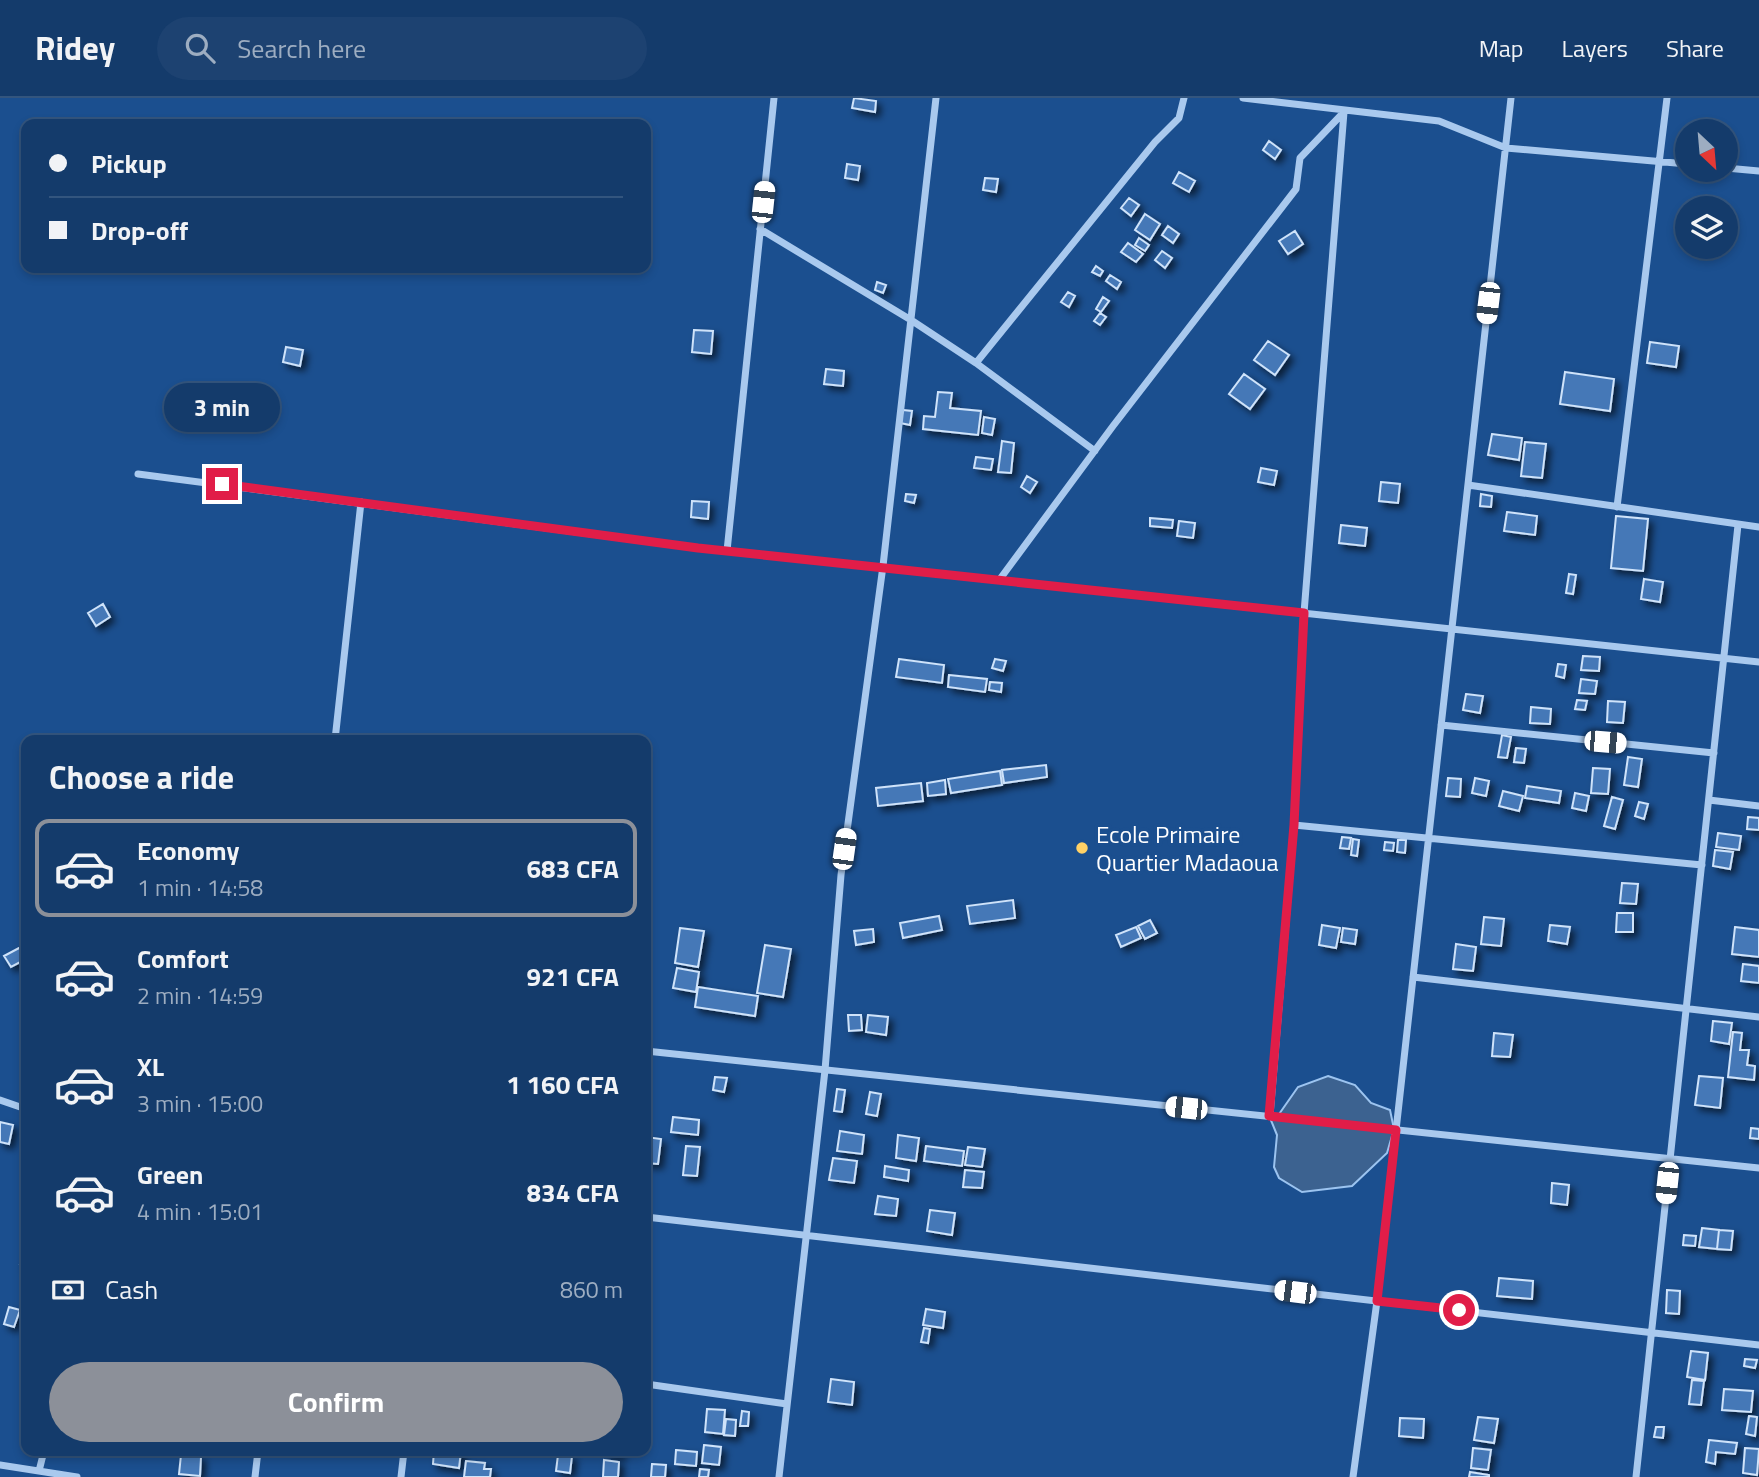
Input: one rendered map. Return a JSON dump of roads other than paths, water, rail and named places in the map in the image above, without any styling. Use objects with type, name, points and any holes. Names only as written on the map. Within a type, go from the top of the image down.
[{"type":"street","points":[[727,551],[774,98]]},
{"type":"street","points":[[779,1477],[825,1070],[841,874],[883,566],[936,98]]},
{"type":"street","points":[[976,363],[1155,142],[1179,118],[1184,98]]},
{"type":"street","points":[[1244,98],[1344,112],[1439,121],[1506,148],[1675,163]]},
{"type":"street","points":[[1353,1477],[1377,1301],[1511,98]]},
{"type":"street","points":[[1617,507],[1667,98]]},
{"type":"street","points":[[1000,579],[1296,189],[1300,158],[1344,112]]},
{"type":"street","points":[[1269,1116],[1294,825],[1304,613],[1344,112]]},
{"type":"street","points":[[1738,169],[1759,171]]},
{"type":"street","points":[[760,229],[911,320],[976,363],[1095,451]]},
{"type":"street","points":[[138,474],[727,551],[1759,662]]},
{"type":"street","points":[[1468,485],[1759,527]]},
{"type":"street","points":[[336,735],[361,502]]},
{"type":"street","points":[[1636,1477],[1738,525]]},
{"type":"street","points":[[1441,725],[1714,753]]},
{"type":"street","points":[[1709,800],[1759,806]]},
{"type":"street","points":[[1294,825],[1702,865]]},
{"type":"street","points":[[1413,976],[1759,1017]]},
{"type":"street","points":[[651,1052],[1759,1168]]},
{"type":"street","points":[[0,1100],[21,1107]]},
{"type":"street","points":[[651,1218],[1759,1345]]},
{"type":"street","points":[[651,1385],[787,1404]]},
{"type":"street","points":[[38,1471],[42,1456]]},
{"type":"street","points":[[255,1477],[257,1456]]},
{"type":"street","points":[[401,1477],[403,1456]]},
{"type":"street","points":[[0,1465],[77,1477]]},
{"type":"water","points":[[1328,1076],[1355,1085],[1371,1103],[1390,1110],[1394,1129],[1387,1153],[1352,1186],[1302,1192],[1279,1178],[1274,1167],[1277,1135],[1268,1113],[1277,1117],[1298,1087]]},
{"type":"place","name":"Ecole Primaire Quartier Madaoua","points":[[1082,848]]}]
